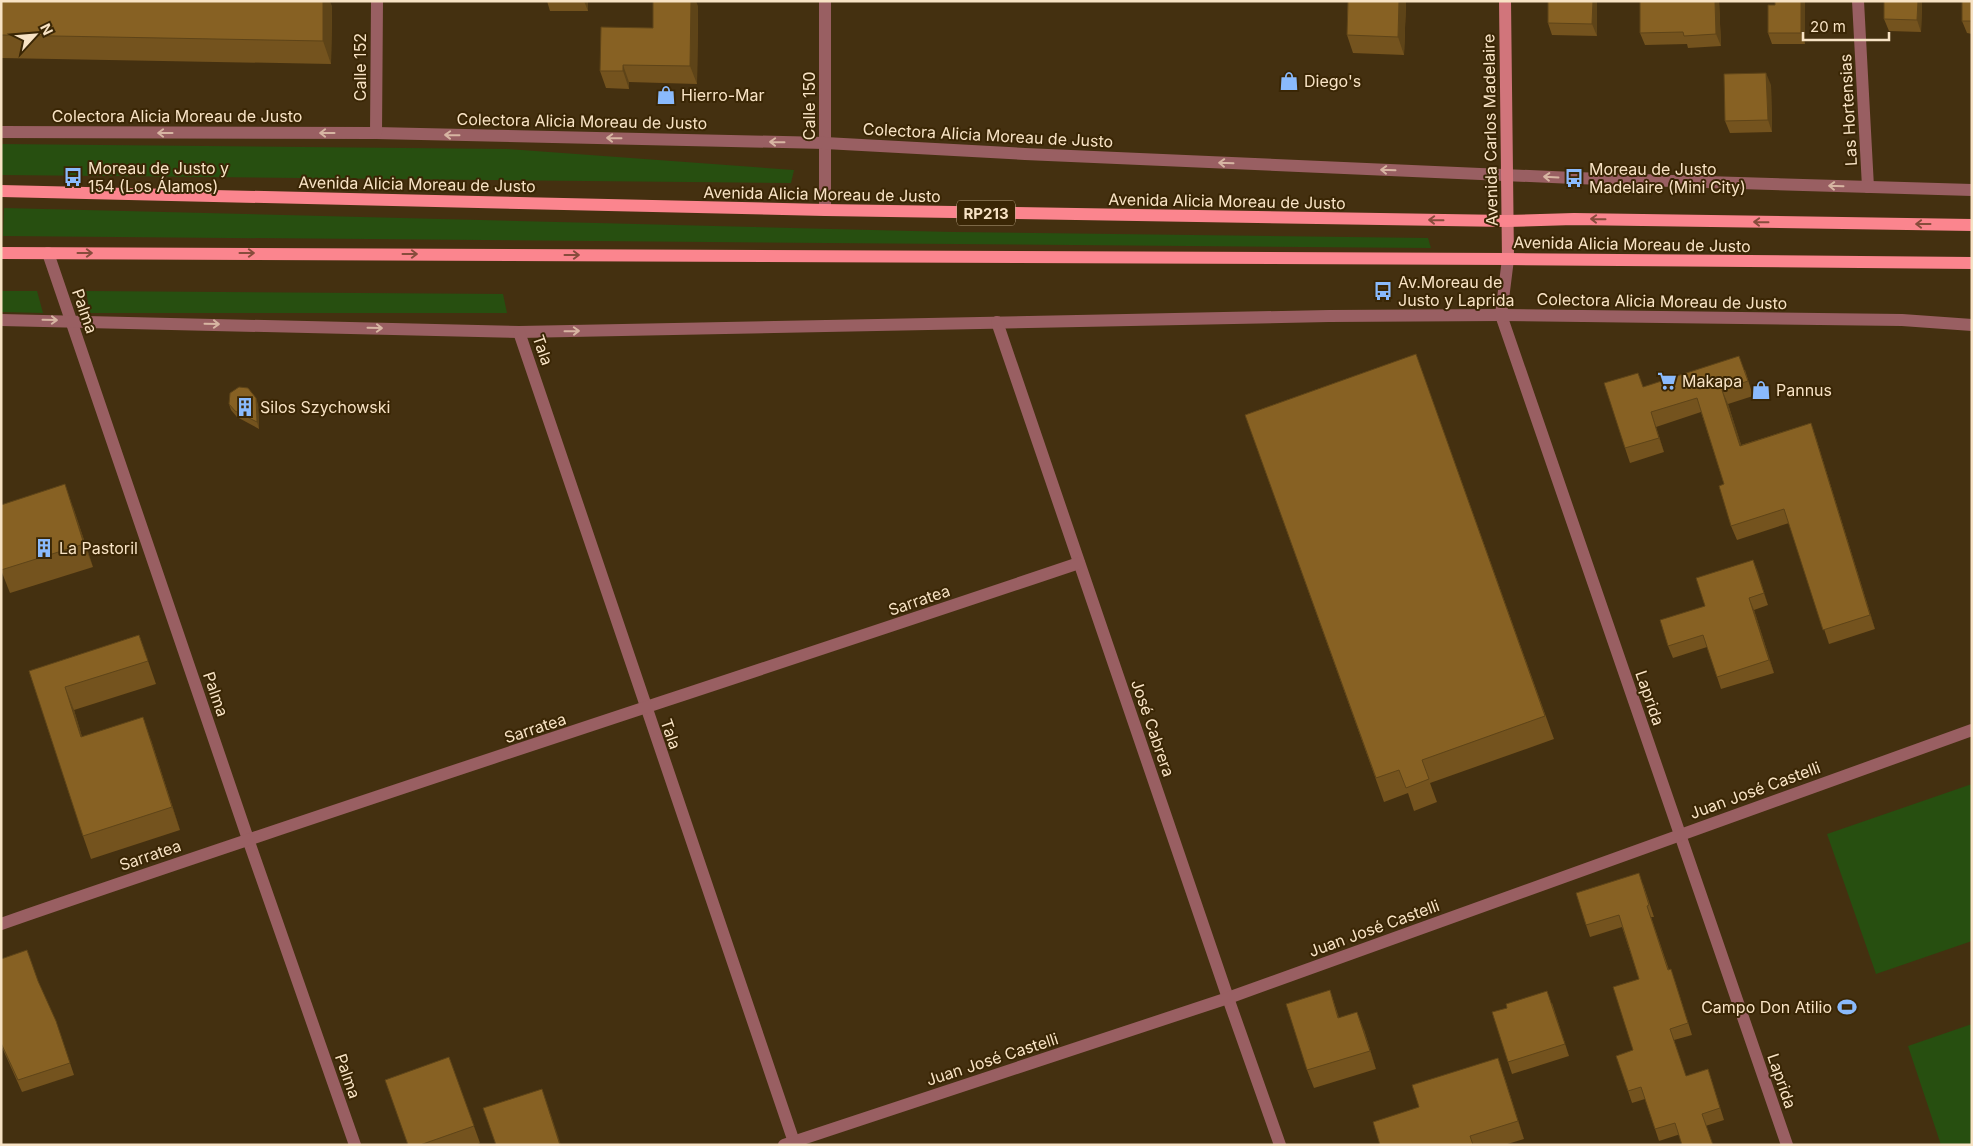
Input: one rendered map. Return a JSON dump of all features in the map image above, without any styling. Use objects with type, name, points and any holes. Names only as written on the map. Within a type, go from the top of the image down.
[{"type":"main road","name":"Avenida Carlos Madelaire","points":[[1505,1],[1508,259]]},
{"type":"main road","name":"Avenida Alicia Moreau de Justo","points":[[1,191],[825,210],[1508,221],[1574,219],[1972,224]]},
{"type":"main road","name":"Avenida Alicia Moreau de Justo","points":[[1,253],[1508,259],[1972,263]]},
{"type":"street","name":"Calle 152","points":[[376,133],[377,1]]},
{"type":"street","name":"Calle 150","points":[[825,1],[825,210]]},
{"type":"street","name":"Las Hortensias","points":[[1858,1],[1868,187]]},
{"type":"street","name":"Colectora Alicia Moreau de Justo","points":[[1,132],[376,133],[825,143],[1507,175],[1972,190]]},
{"type":"street","name":"Palma","points":[[48,253],[248,839],[355,1145]]},
{"type":"street","name":"Laprida","points":[[1508,259],[1501,315],[1787,1145]]},
{"type":"street","name":"Colectora Alicia Moreau de Justo","points":[[1,320],[71,320],[520,332],[1339,316],[1501,315],[1902,320],[1972,325]]},
{"type":"street","name":"José Cabrera","points":[[997,322],[1280,1145]]},
{"type":"street","name":"Tala","points":[[520,332],[791,1144]]},
{"type":"street","name":"Sarratea","points":[[1,924],[248,839],[1079,563]]},
{"type":"street","name":"Juan José Castelli","points":[[791,1144],[1228,998],[1972,730]]},
{"type":"green space","points":[[1,144],[507,149],[794,170],[791,183],[1,175]]},
{"type":"green space","points":[[4,208],[953,232],[1428,238],[1431,248],[3,236]]},
{"type":"green space","points":[[1,291],[37,291],[43,313],[1,312]]},
{"type":"green space","points":[[86,291],[503,294],[507,313],[90,313]]},
{"type":"green space","points":[[1972,784],[1972,941],[1876,974],[1827,834]]},
{"type":"green space","points":[[1972,1024],[1972,1145],[1941,1145],[1908,1046]]},
{"type":"building","points":[[1,1],[323,1],[323,41],[1,35]]},
{"type":"building","points":[[653,1],[691,1],[690,66],[623,65],[623,71],[600,71],[601,27],[653,28]]},
{"type":"building","points":[[1348,1],[1399,1],[1398,37],[1347,35]]},
{"type":"building","points":[[1548,1],[1593,1],[1592,24],[1548,23]]},
{"type":"building","points":[[1640,1],[1715,1],[1716,34],[1684,36],[1683,32],[1640,33]]},
{"type":"building","points":[[1775,1],[1801,1],[1801,33],[1768,33],[1768,5],[1775,5]]},
{"type":"building","points":[[1884,1],[1918,1],[1917,20],[1884,19]]},
{"type":"building","points":[[1962,1],[1972,1],[1972,21],[1962,21]]},
{"type":"building","points":[[1766,73],[1768,120],[1725,121],[1724,74]]},
{"type":"building","points":[[1416,354],[1545,716],[1422,760],[1429,779],[1406,788],[1399,770],[1376,778],[1245,415]]},
{"type":"building","points":[[1739,356],[1748,381],[1722,390],[1740,446],[1811,423],[1870,615],[1823,630],[1784,509],[1731,526],[1719,486],[1724,484],[1697,398],[1651,412],[1659,438],[1625,448],[1604,383],[1638,373],[1643,387]]},
{"type":"building","name":"Silos Szychowski","points":[[239,387],[248,388],[256,398],[257,422],[235,411],[229,404],[230,393]]},
{"type":"building","points":[[65,484],[84,544],[1,570],[1,505]]},
{"type":"building","points":[[1753,560],[1764,593],[1749,598],[1769,660],[1717,677],[1703,635],[1668,646],[1660,620],[1705,606],[1696,578]]},
{"type":"building","points":[[139,635],[148,661],[65,687],[81,737],[143,717],[172,807],[83,836],[29,671]]},
{"type":"building","points":[[1639,873],[1649,905],[1647,906],[1668,970],[1671,969],[1688,1023],[1670,1029],[1686,1076],[1708,1069],[1720,1108],[1702,1114],[1713,1145],[1682,1145],[1675,1123],[1655,1129],[1641,1087],[1628,1091],[1616,1056],[1633,1050],[1613,987],[1639,979],[1619,915],[1586,925],[1576,893]]},
{"type":"building","points":[[27,950],[38,981],[56,1021],[70,1063],[18,1080],[1,1043],[1,959]]},
{"type":"building","points":[[1330,990],[1338,1018],[1357,1012],[1370,1051],[1307,1070],[1286,1004]]},
{"type":"building","points":[[1547,991],[1565,1044],[1508,1062],[1492,1012],[1507,1008],[1506,1004]]},
{"type":"building","points":[[449,1057],[474,1126],[420,1145],[408,1145],[385,1080]]},
{"type":"building","points":[[1498,1058],[1518,1121],[1470,1136],[1473,1145],[1380,1145],[1373,1122],[1419,1107],[1412,1085]]},
{"type":"building","points":[[542,1089],[560,1145],[496,1145],[483,1108]]},
{"type":"place","name":"Diego's","points":[[1289,81]]},
{"type":"place","name":"Hierro-Mar","points":[[666,95]]},
{"type":"place","name":"Moreau de Justo y 154 (Los Álamos)","points":[[73,177]]},
{"type":"place","name":"Moreau de Justo Madelaire (Mini City)","points":[[1574,178]]},
{"type":"place","name":"Av.Moreau de Justo y Laprida","points":[[1383,291]]},
{"type":"place","name":"Makapa","points":[[1667,381]]},
{"type":"place","name":"Pannus","points":[[1761,390]]},
{"type":"place","name":"Silos Szychowski","points":[[245,407]]},
{"type":"place","name":"La Pastoril","points":[[44,548]]},
{"type":"place","name":"Campo Don Atilio","points":[[1847,1007]]}]
